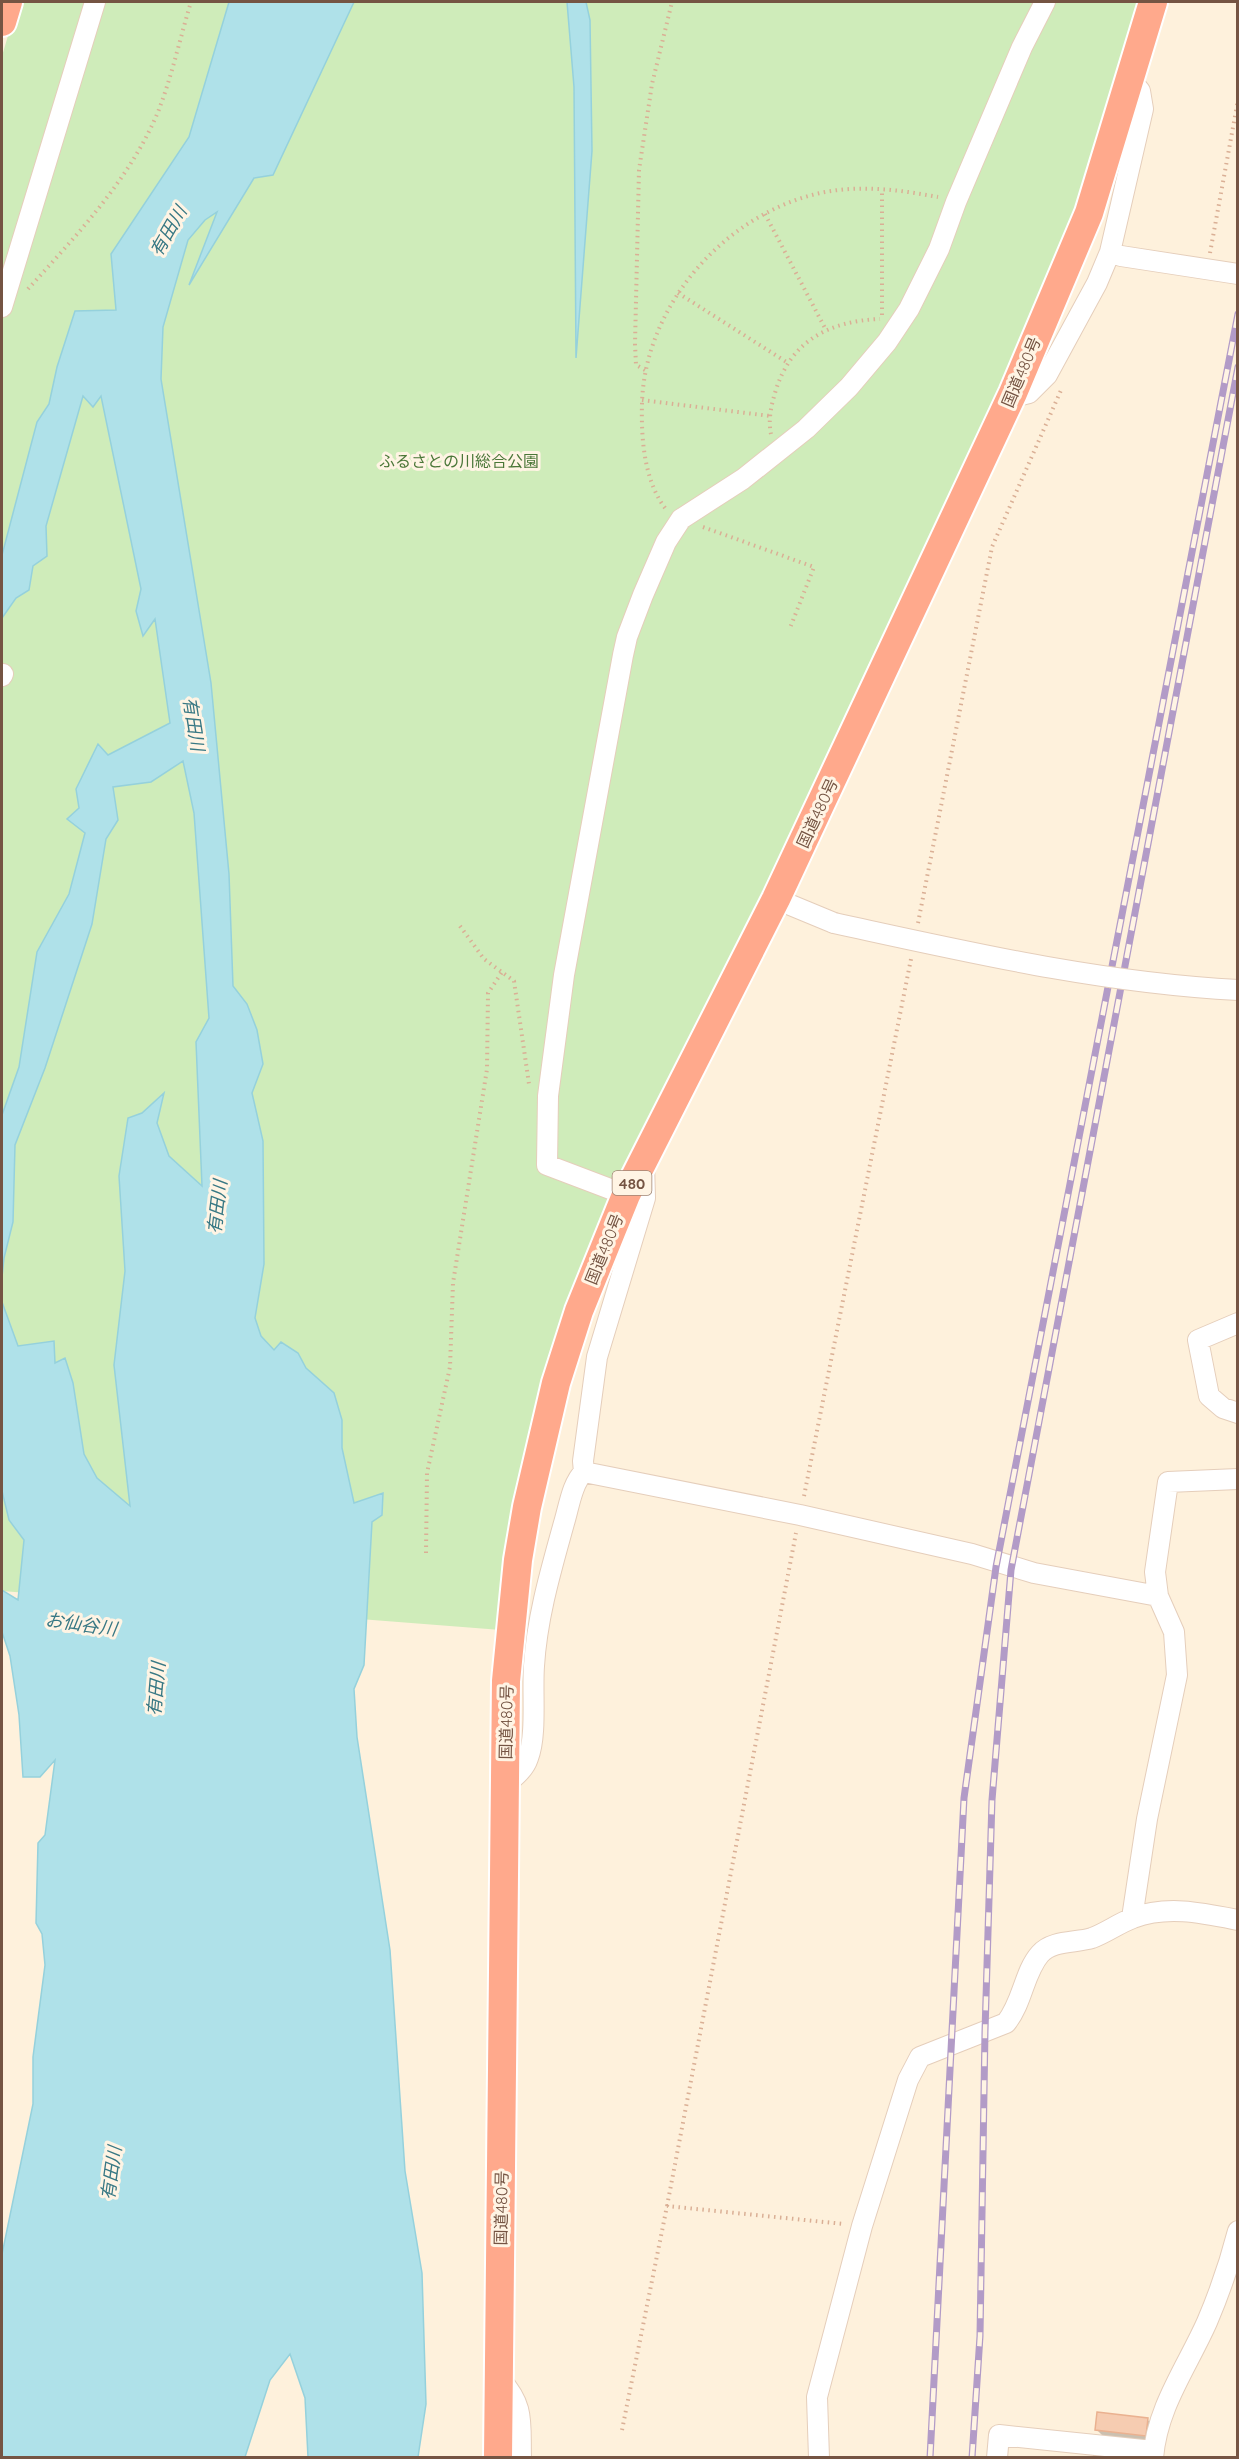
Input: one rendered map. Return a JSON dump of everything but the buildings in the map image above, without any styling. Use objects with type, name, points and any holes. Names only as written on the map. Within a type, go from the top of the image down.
[{"type":"highway","name":"国道480号","points":[[498,2457],[506,1681],[518,1560],[556,1383],[579,1311],[626,1195],[776,899],[1013,393],[1089,213],[1153,2]]},
{"type":"street","points":[[2,307],[95,2]]},
{"type":"street","points":[[626,1195],[547,1165],[548,1096],[564,975],[597,784],[627,636],[666,542],[681,519],[743,479],[778,452],[870,365],[890,322],[917,293],[939,249],[956,202],[1022,47],[1045,2]]},
{"type":"street","points":[[1013,393],[1029,393],[1047,375],[1097,283],[1110,252],[1142,115],[1140,91],[1131,80]]},
{"type":"street","points":[[1110,252],[1238,274]]},
{"type":"street","points":[[776,899],[834,923],[1010,961],[1143,983],[1238,990]]},
{"type":"street","points":[[505,1785],[520,1772],[529,1756],[532,1740],[534,1666],[539,1622],[549,1574],[566,1516],[575,1487],[584,1472],[583,1461],[597,1357],[645,1198],[644,1159]]},
{"type":"street","points":[[1238,1323],[1198,1340],[1209,1396],[1223,1408],[1238,1413]]},
{"type":"street","points":[[584,1472],[800,1515],[972,1554],[1034,1573],[1158,1596]]},
{"type":"street","points":[[1132,1918],[1147,1819],[1177,1675],[1174,1632],[1158,1596],[1155,1572],[1168,1482],[1238,1479]]},
{"type":"street","points":[[819,2457],[817,2397],[862,2226],[908,2080],[920,2057],[1006,2023],[1015,2012],[1034,1963],[1048,1946],[1093,1937],[1132,1918],[1152,1912],[1206,1913],[1238,1920]]},
{"type":"street","points":[[997,2457],[999,2435],[1153,2454],[1154,2438],[1175,2382],[1207,2323],[1238,2231]]},
{"type":"street","points":[[499,2378],[512,2393],[520,2410],[521,2457]]},
{"type":"path","points":[[23,295],[77,234],[139,150],[164,94],[191,2]]},
{"type":"path","points":[[645,370],[636,365],[635,344],[639,170],[652,84],[672,2]]},
{"type":"path","points":[[1207,269],[1238,100]]},
{"type":"path","points":[[790,628],[814,567],[669,514],[650,475],[644,441],[642,400],[645,370],[657,332],[678,293],[714,251],[744,227],[765,214],[823,193],[882,189],[923,194],[956,202]]},
{"type":"path","points":[[778,452],[770,430],[770,416],[779,379],[798,350],[826,330],[853,322],[890,322],[882,189]]},
{"type":"path","points":[[765,214],[826,330]]},
{"type":"path","points":[[678,293],[788,363]]},
{"type":"path","points":[[916,933],[992,547],[1063,387]]},
{"type":"path","points":[[642,400],[770,416]]},
{"type":"path","points":[[460,926],[484,959],[514,981],[529,1088]]},
{"type":"path","points":[[622,2430],[800,1515],[912,957]]},
{"type":"path","points":[[426,1553],[427,1473],[450,1367],[453,1283],[487,1070],[488,993],[502,972]]},
{"type":"path","points":[[667,2206],[862,2226]]},
{"type":"green space","name":"ふるさとの川総合公園","points":[[18,2],[1143,2],[1067,240],[963,473],[874,653],[725,972],[628,1170],[501,1630],[2,1591],[2,56]]},
{"type":"water","points":[[229,2],[354,2],[273,175],[254,178],[189,285],[217,212],[205,220],[188,240],[163,327],[161,379],[211,683],[229,874],[233,986],[247,1004],[257,1030],[263,1064],[252,1093],[263,1141],[264,1264],[255,1318],[261,1336],[274,1350],[281,1342],[298,1353],[306,1368],[334,1393],[342,1420],[342,1448],[354,1503],[383,1493],[382,1515],[372,1522],[364,1665],[354,1689],[357,1737],[390,1950],[405,2171],[422,2273],[426,2404],[418,2457],[308,2457],[305,2398],[290,2354],[270,2380],[245,2457],[2,2457],[2,2254],[33,2104],[33,2057],[45,1965],[42,1934],[36,1923],[38,1843],[45,1835],[55,1760],[40,1777],[23,1777],[19,1715],[10,1656],[2,1632],[2,1590],[18,1600],[24,1540],[9,1520],[2,1491],[2,1302],[18,1346],[54,1341],[55,1363],[65,1358],[73,1383],[84,1454],[97,1478],[130,1506],[114,1365],[125,1271],[119,1176],[128,1118],[142,1113],[164,1093],[157,1123],[169,1156],[202,1186],[196,1042],[209,1018],[194,813],[183,761],[151,782],[113,787],[118,820],[106,839],[92,924],[45,1068],[15,1145],[13,1222],[2,1277],[2,1115],[19,1067],[37,952],[69,894],[85,833],[67,819],[79,808],[76,789],[98,744],[108,755],[170,723],[155,619],[143,636],[136,611],[141,589],[101,396],[93,407],[83,396],[46,526],[47,556],[33,566],[29,590],[16,598],[2,618],[2,555],[37,422],[49,404],[57,367],[75,311],[116,310],[111,254],[189,137]]},
{"type":"water","points":[[567,2],[586,2],[590,20],[592,151],[576,358],[574,87]]},
{"type":"railway","points":[[930,2458],[964,1798],[996,1567],[1238,314]]},
{"type":"railway","points":[[972,2458],[980,2336],[985,2031],[992,1800],[1011,1570],[1238,367]]},
{"type":"water label","name":"有田川","points":[[168,231]]},
{"type":"water label","name":"有田川","points":[[194,724]]},
{"type":"water label","name":"有田川","points":[[217,1207]]},
{"type":"water label","name":"お仙谷川","points":[[81,1624]]},
{"type":"water label","name":"有田川","points":[[156,1689]]},
{"type":"water label","name":"有田川","points":[[111,2173]]}]
